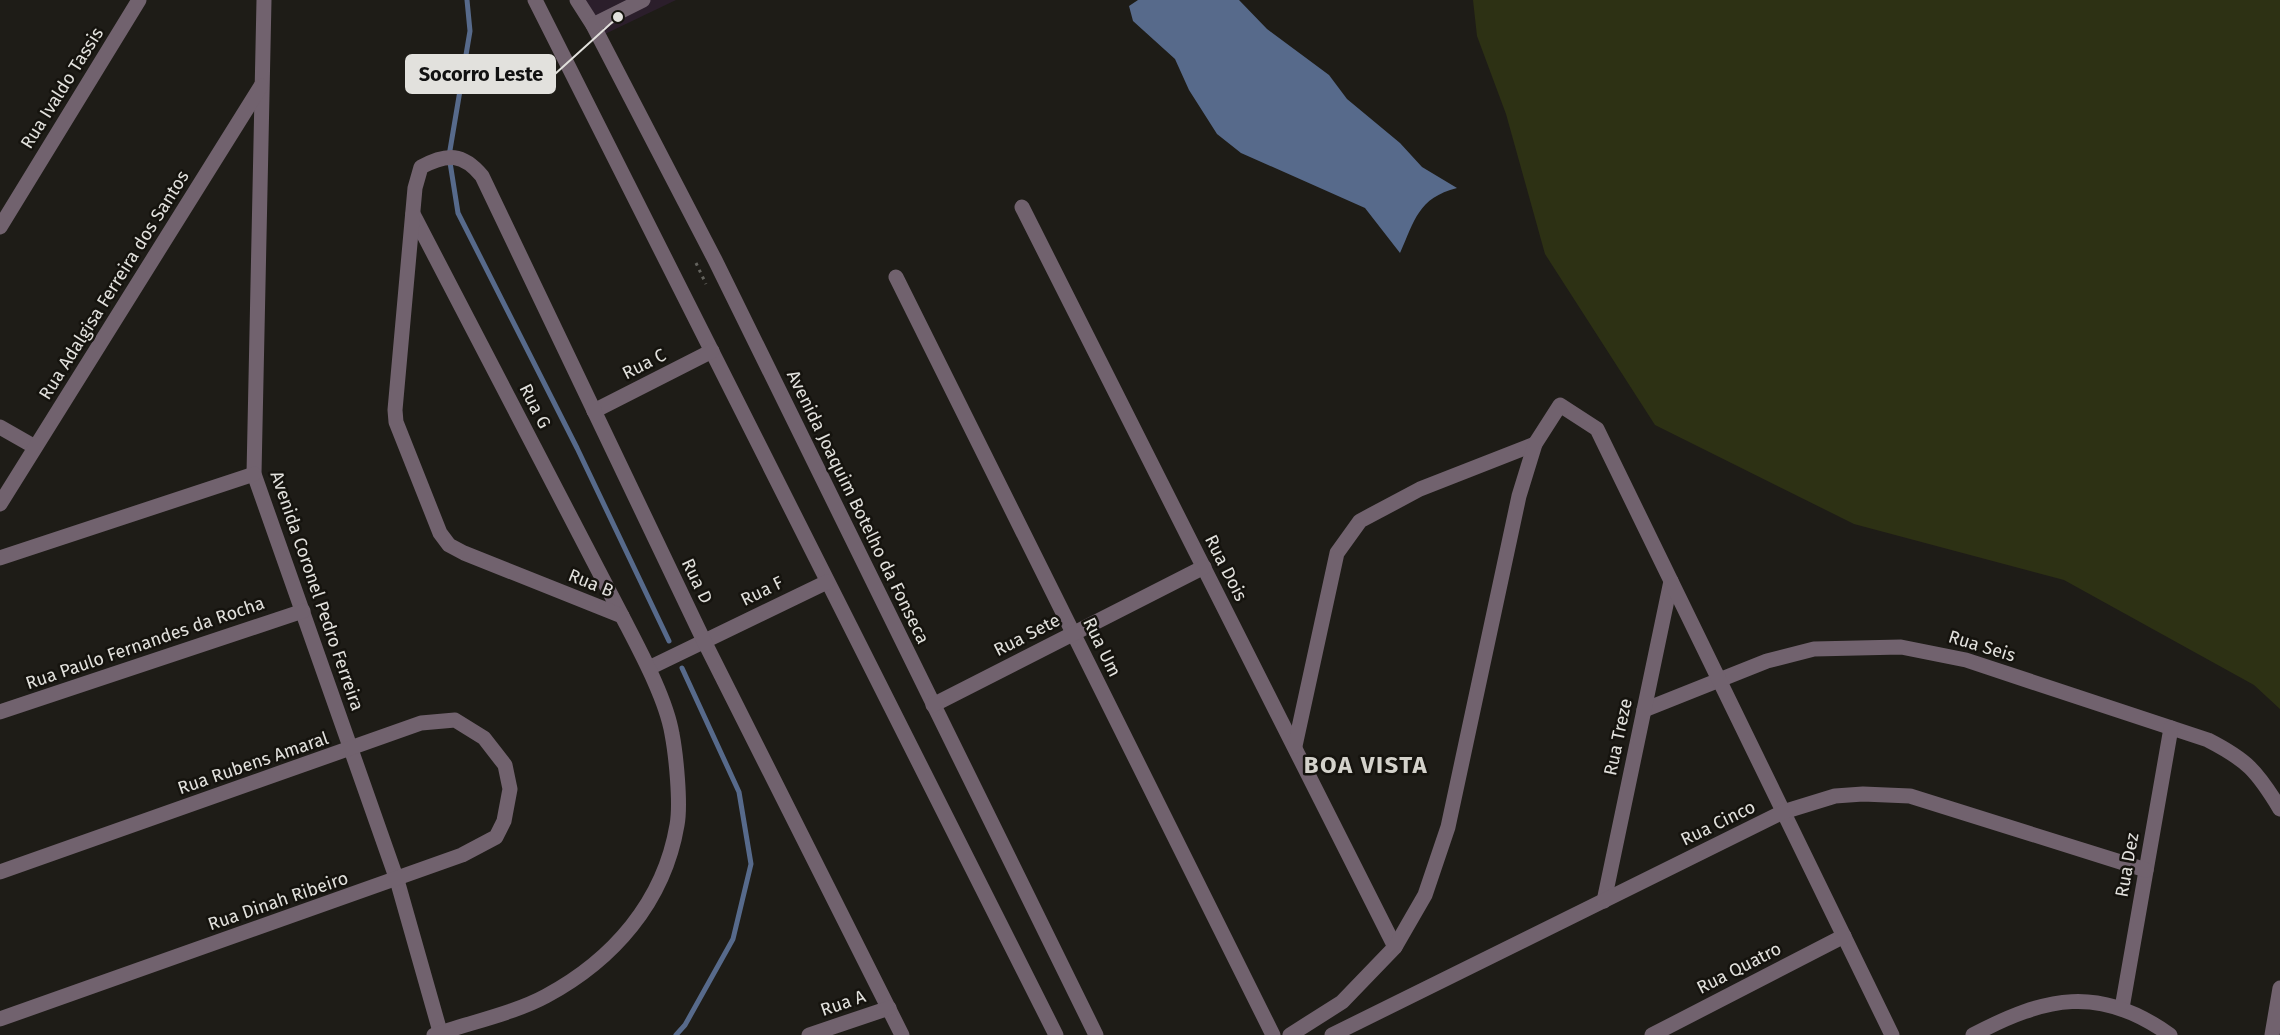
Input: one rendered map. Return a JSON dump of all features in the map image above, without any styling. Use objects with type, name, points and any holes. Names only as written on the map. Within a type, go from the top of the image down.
[{"type":"street","name":"Rua Ivaldo Tassis","points":[[0,227],[139,0]]},
{"type":"street","name":"Avenida Coronel Pedro Ferreira","points":[[264,0],[254,474],[397,880],[439,1034]]},
{"type":"street","points":[[535,0],[1056,1035]]},
{"type":"street","name":"Avenida Joaquim Botelho da Fonseca","points":[[578,0],[715,260],[1096,1035]]},
{"type":"street","points":[[593,25],[643,0]]},
{"type":"street","name":"Rua Adalgisa Ferreira dos Santos","points":[[0,504],[261,86]]},
{"type":"street","name":"Rua B","points":[[439,1034],[544,998],[599,963],[625,937],[664,873],[677,823],[672,732],[649,668],[622,616],[464,553],[449,544],[440,533],[396,422],[395,410],[413,214],[421,167],[449,156]]},
{"type":"street","name":"Rua D","points":[[449,156],[471,162],[482,176],[704,641],[902,1035]]},
{"type":"street","name":"Rua Dois","points":[[1023,207],[1395,947]]},
{"type":"street","name":"Rua G","points":[[413,214],[622,616]]},
{"type":"street","name":"Rua Um","points":[[896,277],[1273,1035]]},
{"type":"street","name":"Rua C","points":[[594,411],[712,351]]},
{"type":"street","points":[[1290,1035],[1342,1002],[1395,947],[1425,895],[1448,827],[1471,727],[1506,552],[1535,444],[1560,405],[1597,429],[1892,1035]]},
{"type":"street","points":[[0,427],[36,447]]},
{"type":"street","points":[[1295,746],[1337,553],[1352,530],[1360,521],[1378,509],[1420,489],[1535,444]]},
{"type":"street","points":[[0,558],[254,474]]},
{"type":"street","name":"Rua Sete","points":[[933,705],[1204,567]]},
{"type":"street","name":"Rua Treze","points":[[1604,901],[1671,581]]},
{"type":"street","name":"Rua F","points":[[649,668],[827,582]]},
{"type":"street","name":"Rua Paulo Fernandes da Rocha","points":[[0,712],[303,611]]},
{"type":"street","name":"Rua Seis","points":[[1644,710],[1767,661],[1814,649],[1900,646],[1966,660],[2208,740],[2239,756],[2266,785],[2280,808]]},
{"type":"street","name":"Rua Rubens Amaral","points":[[0,872],[421,723],[455,720],[484,738],[505,765]]},
{"type":"street","name":"Rua Dez","points":[[2122,1008],[2171,728]]},
{"type":"street","name":"Rua Dinah Ribeiro","points":[[0,1019],[397,880],[462,855],[496,837],[504,820],[510,789],[505,765]]},
{"type":"street","name":"Rua Cinco","points":[[1332,1035],[1783,812],[1835,796],[1863,794],[1910,796],[2146,870]]},
{"type":"street","name":"Rua Quatro","points":[[1653,1035],[1844,936]]},
{"type":"street","points":[[2272,1035],[2280,988]]},
{"type":"street","points":[[1973,1035],[2010,1016],[2048,1003],[2091,1002],[2122,1008],[2151,1021],[2170,1035]]},
{"type":"street","name":"Rua A","points":[[809,1035],[889,1008]]},
{"type":"shaded area","points":[[585,0],[676,0],[605,34]]},
{"type":"green space","points":[[1473,0],[2280,0],[2280,709],[2254,685],[2064,580],[1854,524],[1655,425],[1545,254],[1506,114],[1477,36]]},
{"type":"water","points":[[1138,0],[1239,0],[1267,29],[1329,75],[1347,99],[1400,143],[1422,167],[1457,188],[1444,192],[1426,204],[1414,221],[1400,253],[1365,208],[1241,153],[1217,134],[1189,90],[1175,59],[1133,21],[1129,6]]},
{"type":"waterway","points":[[467,0],[470,31],[449,156],[458,213],[577,448],[669,641]]},
{"type":"waterway","points":[[676,1035],[685,1025],[733,939],[751,864],[739,792],[682,668]]},
{"type":"place","name":"Socorro Leste","points":[[618,17]]},
{"type":"district","name":"BOA VISTA","points":[[1366,765]]}]
